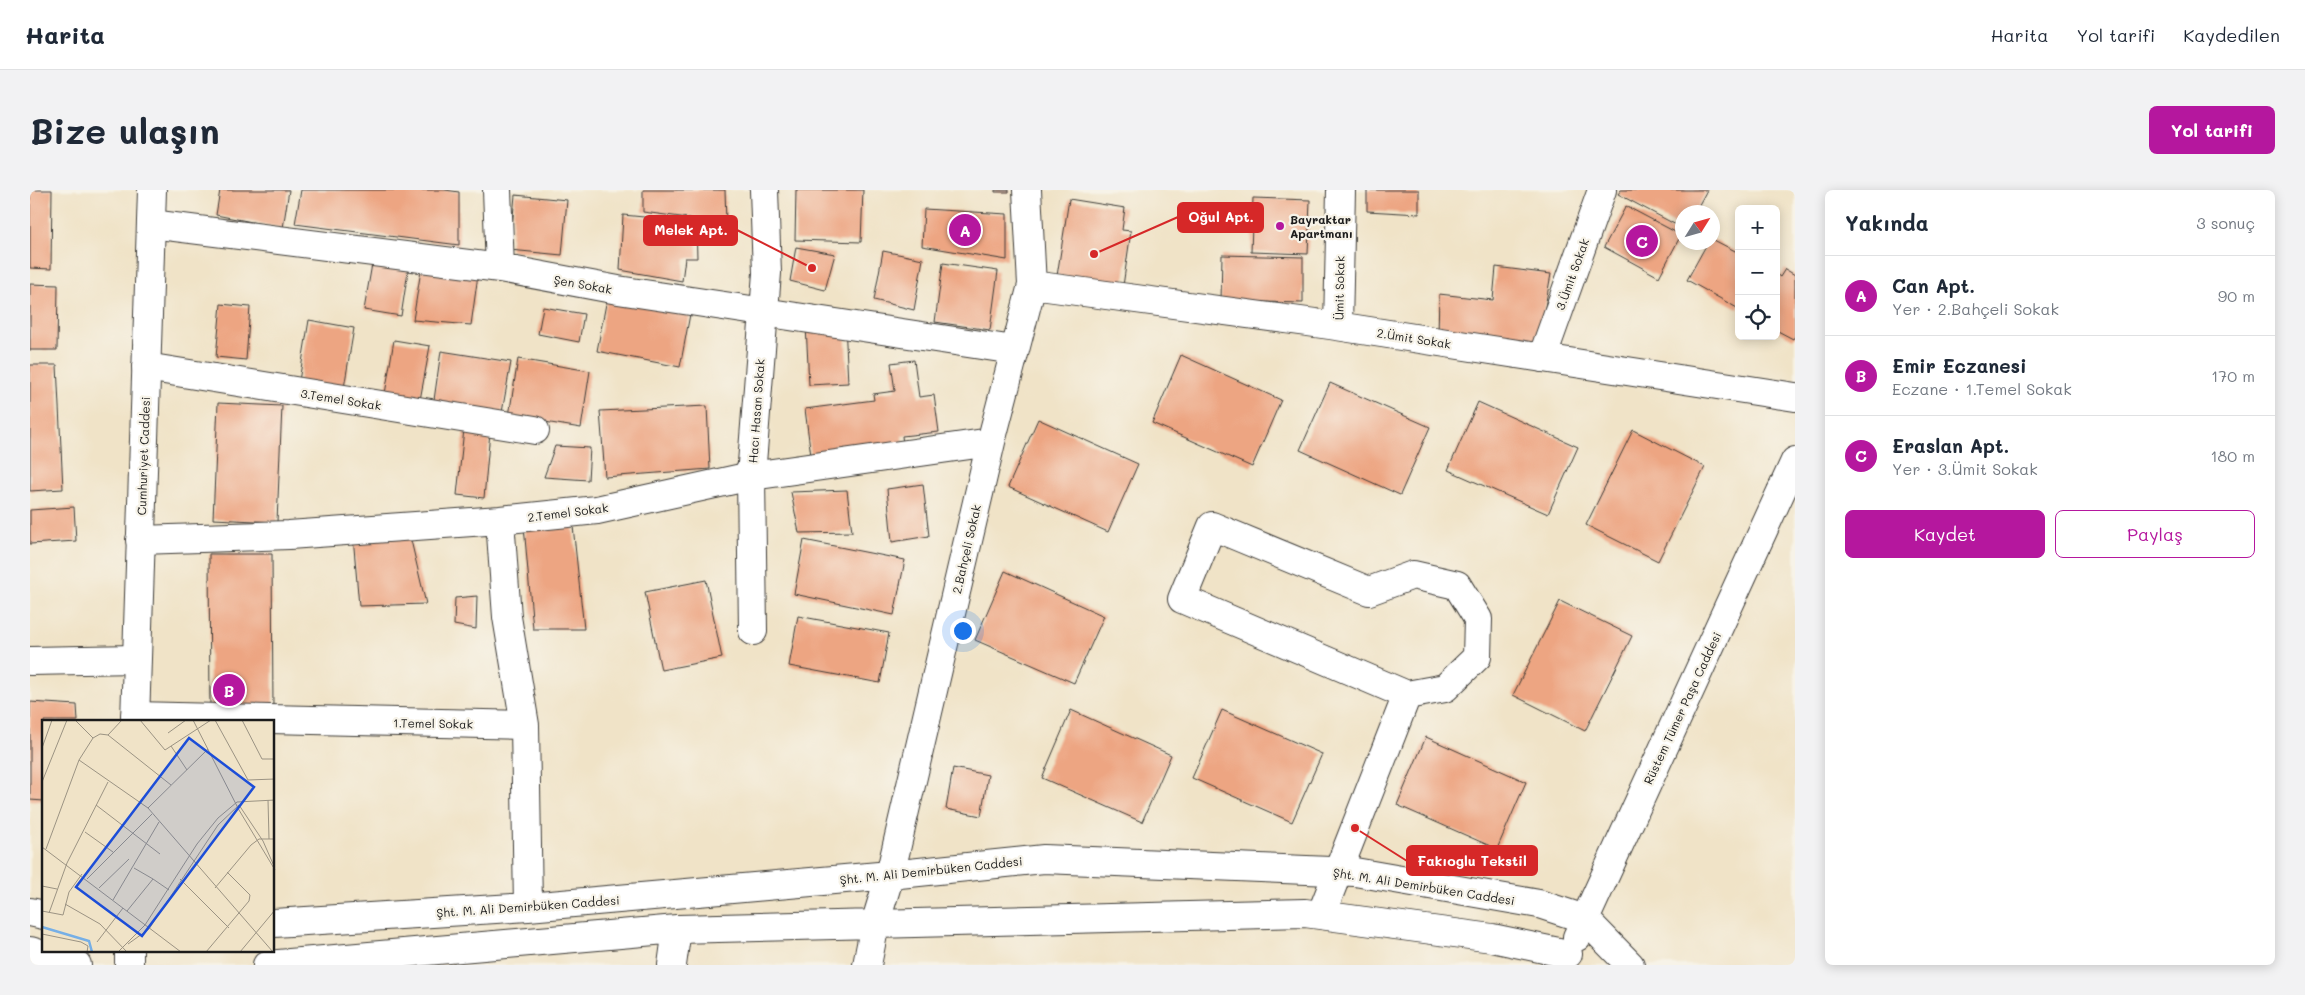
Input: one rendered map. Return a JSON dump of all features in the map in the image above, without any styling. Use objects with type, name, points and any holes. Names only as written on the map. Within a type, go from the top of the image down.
[{"type":"street","name":"Cumhuriyet Caddesi","points":[[135,719],[152,190]]},
{"type":"street","points":[[497,190],[500,268]]},
{"type":"street","name":"Hacı Hasan Sokak","points":[[752,631],[751,476],[767,273],[764,190]]},
{"type":"street","name":"2.Bahçeli Sokak","points":[[867,965],[875,924],[890,875],[1014,350],[1032,285],[1027,190]]},
{"type":"street","name":"Ümit Sokak","points":[[1338,326],[1341,190]]},
{"type":"street","name":"3.Ümit Sokak","points":[[1542,358],[1602,190]]},
{"type":"street","name":"Şen Sokak","points":[[151,224],[500,268],[618,290],[1014,350]]},
{"type":"street","name":"2.Ümit Sokak","points":[[1032,285],[1338,326],[1795,397]]},
{"type":"street","name":"3.Temel Sokak","points":[[146,367],[536,430]]},
{"type":"street","name":"2.Temel Sokak","points":[[140,540],[289,535],[500,520],[597,510],[751,476],[992,442]]},
{"type":"street","name":"Rüstem Tümer Paşa Caddesi","points":[[1564,961],[1795,461]]},
{"type":"street","points":[[500,520],[507,617],[525,725],[528,907]]},
{"type":"street","points":[[1212,526],[1369,591],[1413,575],[1457,585],[1478,619],[1477,657],[1445,688],[1407,696],[1182,599],[1212,526]]},
{"type":"street","points":[[30,661],[136,659]]},
{"type":"street","points":[[1321,915],[1407,696]]},
{"type":"street","name":"1.Temel Sokak","points":[[135,719],[200,720]]},
{"type":"street","name":"1.Temel Sokak","points":[[275,721],[525,725]]},
{"type":"street","name":"Şht. M. Ali Demirbüken Caddesi","points":[[275,923],[528,907],[890,875],[1044,859],[1338,871],[1539,904],[1585,919]]},
{"type":"street","points":[[267,965],[677,930],[1304,912],[1492,938],[1564,961]]},
{"type":"street","points":[[1585,919],[1630,965]]},
{"type":"street","points":[[672,965],[677,930]]},
{"type":"street","points":[[30,951],[77,965]]},
{"type":"street","points":[[129,952],[129,965]]},
{"type":"building","points":[[30,190],[52,190],[51,269],[30,268]]},
{"type":"building","points":[[220,190],[289,190],[283,228],[216,215]]},
{"type":"building","points":[[301,190],[445,190],[459,192],[459,245],[295,224]]},
{"type":"building","points":[[643,190],[725,190],[726,223],[643,212]]},
{"type":"building","points":[[796,190],[863,190],[861,242],[795,240]]},
{"type":"building","points":[[995,190],[1009,190],[1009,192],[995,192]]},
{"type":"building","points":[[1367,190],[1419,190],[1419,214],[1367,211]]},
{"type":"building","points":[[1621,190],[1707,190],[1699,205],[1675,205],[1675,224],[1618,194]]},
{"type":"building","points":[[515,195],[567,200],[562,255],[510,250]]},
{"type":"building","name":"Bayraktar Apartmanı","points":[[1253,198],[1310,200],[1308,254],[1251,252]]},
{"type":"building","points":[[1069,199],[1125,208],[1122,230],[1131,231],[1123,286],[1057,276]]},
{"type":"building","points":[[1626,206],[1675,232],[1675,246],[1659,277],[1604,247]]},
{"type":"building","points":[[924,209],[1007,214],[1007,260],[922,246]]},
{"type":"building","points":[[623,215],[696,222],[697,258],[685,258],[682,281],[620,270]]},
{"type":"building","points":[[1720,243],[1735,251],[1735,307],[1687,280],[1704,250],[1720,250]]},
{"type":"building","points":[[796,247],[835,254],[825,290],[790,281]]},
{"type":"building","points":[[883,251],[923,259],[914,310],[874,300]]},
{"type":"building","points":[[1222,255],[1303,257],[1303,303],[1221,301]]},
{"type":"building","points":[[943,263],[998,271],[990,330],[935,322]]},
{"type":"building","points":[[372,264],[408,271],[401,316],[364,310]]},
{"type":"building","points":[[1496,267],[1551,274],[1537,351],[1438,335],[1439,294],[1493,300]]},
{"type":"building","points":[[1785,269],[1795,275],[1795,336],[1793,339],[1780,332],[1780,277]]},
{"type":"building","points":[[421,270],[478,275],[471,325],[413,320]]},
{"type":"building","points":[[30,284],[58,285],[57,350],[30,350]]},
{"type":"building","points":[[608,293],[691,309],[680,367],[597,351]]},
{"type":"building","points":[[221,304],[250,307],[246,360],[216,357]]},
{"type":"building","points":[[543,307],[584,314],[579,342],[538,334]]},
{"type":"building","points":[[309,320],[354,328],[344,388],[299,381]]},
{"type":"building","points":[[845,324],[848,383],[809,385],[806,325]]},
{"type":"building","points":[[394,340],[430,346],[420,400],[385,394]]},
{"type":"building","points":[[441,351],[511,362],[501,418],[433,407]]},
{"type":"building","points":[[1181,355],[1281,400],[1252,467],[1152,423]]},
{"type":"building","points":[[518,359],[590,371],[581,428],[509,416]]},
{"type":"building","points":[[914,360],[919,397],[934,395],[939,432],[902,436],[903,444],[811,456],[805,409],[874,400],[873,394],[895,391],[891,363]]},
{"type":"building","points":[[30,365],[57,365],[63,489],[30,491]]},
{"type":"building","points":[[1330,383],[1430,427],[1400,495],[1300,450]]},
{"type":"building","points":[[1478,402],[1578,447],[1548,514],[1448,470]]},
{"type":"building","points":[[218,403],[282,406],[277,522],[213,519]]},
{"type":"building","points":[[707,406],[710,469],[605,477],[600,411]]},
{"type":"building","points":[[1038,419],[1138,464],[1108,532],[1008,487]]},
{"type":"building","points":[[464,429],[490,432],[484,498],[457,495]]},
{"type":"building","points":[[1633,430],[1705,467],[1658,561],[1586,525]]},
{"type":"building","points":[[555,446],[590,448],[588,480],[544,477]]},
{"type":"building","points":[[923,484],[929,536],[892,542],[887,489]]},
{"type":"building","points":[[847,490],[852,532],[799,533],[791,492]]},
{"type":"building","points":[[74,507],[76,541],[30,544],[30,510]]},
{"type":"building","points":[[524,526],[573,526],[584,629],[533,629]]},
{"type":"building","points":[[353,536],[410,536],[426,604],[359,606]]},
{"type":"building","points":[[804,540],[905,560],[894,615],[794,594]]},
{"type":"building","points":[[209,554],[272,554],[273,710],[210,710]]},
{"type":"building","points":[[1005,571],[1104,616],[1074,683],[975,640]]},
{"type":"building","points":[[706,580],[722,658],[661,670],[645,592]]},
{"type":"building","points":[[477,596],[476,629],[454,625],[455,598]]},
{"type":"building","points":[[1560,601],[1632,636],[1585,731],[1513,695]]},
{"type":"building","points":[[798,616],[889,633],[880,683],[789,666]]},
{"type":"building","points":[[30,702],[77,705],[78,720],[42,720],[42,801],[30,800]]},
{"type":"building","points":[[1071,710],[1171,755],[1142,822],[1042,778]]},
{"type":"building","points":[[1222,710],[1322,754],[1292,822],[1192,778]]},
{"type":"building","points":[[1426,737],[1526,782],[1497,849],[1397,805]]},
{"type":"building","points":[[953,768],[988,775],[981,816],[946,809]]},
{"type":"place","name":"Bayraktar Apartmanı","points":[[1280,226]]},
{"type":"place","name":"Can Apt.","points":[[965,230]]},
{"type":"place","name":"Eraslan Apt.","points":[[1642,241]]},
{"type":"place","name":"Oğul Apt.","points":[[1094,254]]},
{"type":"place","name":"Melek Apt.","points":[[812,268]]},
{"type":"place","name":"Emir Eczanesi","points":[[229,690]]},
{"type":"place","name":"Fakıoglu Tekstil","points":[[1355,828]]}]
